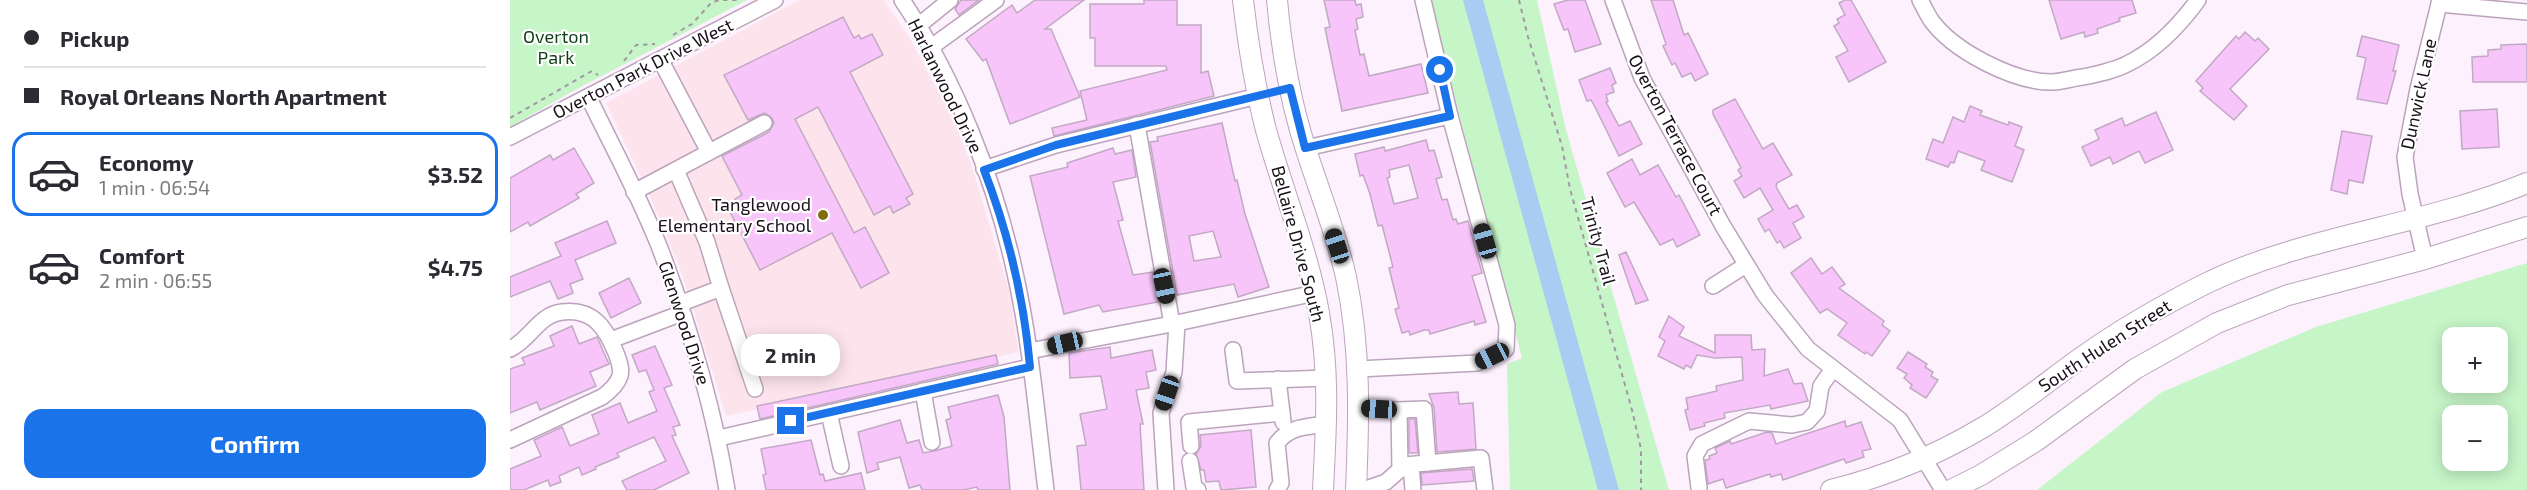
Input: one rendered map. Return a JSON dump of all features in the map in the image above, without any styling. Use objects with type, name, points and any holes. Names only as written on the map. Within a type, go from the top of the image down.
[{"type":"main road","name":"Bellaire Drive South","points":[[1244,0],[1258,96],[1319,313],[1328,378],[1323,490]]},
{"type":"main road","name":"Bellaire Drive South","points":[[1277,0],[1290,88],[1305,148],[1337,246],[1351,309],[1358,369],[1356,490]]},
{"type":"main road","points":[[1258,96],[1290,88]]},
{"type":"main road","name":"South Hulen Street","points":[[1831,490],[1879,476],[1924,458],[1983,428],[2083,356],[2146,315],[2210,282],[2288,252],[2460,208],[2527,183]]},
{"type":"main road","name":"South Hulen Street","points":[[1951,490],[2008,459],[2062,423],[2135,369],[2192,335],[2288,295],[2425,259],[2527,227]]},
{"type":"main road","points":[[1319,313],[1351,309]]},
{"type":"street","name":"Overton Park Drive West","points":[[510,137],[661,61],[775,0]]},
{"type":"street","name":"Harlanwood Drive","points":[[902,0],[930,48],[984,170],[1004,229],[1020,300],[1046,490]]},
{"type":"street","points":[[918,26],[950,0]]},
{"type":"street","points":[[930,48],[996,0]]},
{"type":"street","points":[[1358,369],[1477,363],[1506,349],[1508,325],[1450,116],[1423,0]]},
{"type":"street","name":"Overton Terrace Court","points":[[1613,0],[1642,78],[1765,295],[1798,339],[1832,370],[1893,413],[1910,433],[1943,490]]},
{"type":"street","points":[[1920,0],[1932,21],[1957,46],[1991,66],[2050,82],[2101,74],[2126,65],[2182,22],[2198,0]]},
{"type":"street","points":[[2439,2],[2527,12]]},
{"type":"street","name":"Dunwick Lane","points":[[2425,259],[2410,194],[2406,157],[2418,88],[2439,2]]},
{"type":"street","points":[[661,61],[709,152]]},
{"type":"street","points":[[984,170],[1056,145],[1258,96]]},
{"type":"street","name":"Glenwood Drive","points":[[588,98],[660,250],[681,308],[719,438],[727,490]]},
{"type":"street","points":[[1305,148],[1450,116]]},
{"type":"street","points":[[634,192],[764,123]]},
{"type":"street","points":[[1137,125],[1175,323],[1174,372],[1161,413],[1166,490]]},
{"type":"street","points":[[676,170],[707,242],[754,389]]},
{"type":"street","points":[[1713,286],[1746,265]]},
{"type":"street","points":[[611,340],[722,288]]},
{"type":"street","points":[[719,438],[923,391],[1029,359],[1175,323],[1315,293]]},
{"type":"street","points":[[510,349],[525,340],[538,323],[547,317],[560,312],[581,313],[597,320],[611,340],[620,364],[621,374],[611,390],[602,398],[510,440]]},
{"type":"street","points":[[1233,350],[1237,381],[1328,378]]},
{"type":"street","points":[[1699,488],[1695,456],[1702,444],[1749,421],[1792,425],[1807,422],[1817,411],[1821,386],[1832,370]]},
{"type":"street","points":[[1278,379],[1284,434]]},
{"type":"street","points":[[923,391],[932,442]]},
{"type":"street","points":[[1359,408],[1424,409],[1428,463]]},
{"type":"street","points":[[1399,410],[1406,467],[1413,490]]},
{"type":"street","points":[[1198,490],[1194,487],[1189,422],[1282,412]]},
{"type":"street","points":[[829,413],[841,466]]},
{"type":"street","points":[[1277,490],[1281,483],[1277,443],[1284,434],[1293,429],[1326,424]]},
{"type":"street","points":[[1363,490],[1386,482],[1406,467],[1481,458],[1485,490]]},
{"type":"path","points":[[664,39],[692,24],[712,2],[738,0]]},
{"type":"path","name":"Trinity Trail","points":[[1520,0],[1527,37],[1562,146],[1570,189],[1632,410],[1641,449],[1641,490]]},
{"type":"path","points":[[615,66],[624,61],[636,45],[655,45]]},
{"type":"path","points":[[510,118],[592,71],[596,76],[606,71]]},
{"type":"shaded area","name":"Tanglewood Elementary School","points":[[799,0],[884,0],[910,39],[955,123],[973,170],[1009,291],[1019,352],[726,416],[681,271],[652,201],[606,103]]},
{"type":"green space","name":"Overton Park","points":[[510,0],[747,0],[573,91],[510,127]]},
{"type":"green space","points":[[1430,0],[1537,0],[1566,130],[1669,490],[1510,490],[1507,364],[1522,358]]},
{"type":"green space","points":[[2527,263],[2527,490],[2037,490],[2162,392],[2316,327]]},
{"type":"water","points":[[1463,0],[1483,0],[1619,490],[1598,490]]},
{"type":"building","points":[[961,0],[979,0],[959,15],[955,9]]},
{"type":"building","points":[[1035,0],[1084,0],[1045,29],[1051,29],[1080,97],[1010,124],[986,59],[983,61],[966,39],[1012,5],[1017,13]]},
{"type":"building","points":[[1144,0],[1177,0],[1177,25],[1201,25],[1201,73],[1208,71],[1214,96],[1054,136],[1052,128],[1087,120],[1080,91],[1167,70],[1166,66],[1095,66],[1095,38],[1090,38],[1090,4],[1144,4]]},
{"type":"building","points":[[1324,0],[1355,0],[1356,5],[1361,4],[1363,17],[1356,19],[1358,29],[1355,30],[1360,55],[1364,54],[1369,76],[1421,64],[1428,93],[1342,111],[1325,28],[1330,27]]},
{"type":"building","points":[[1568,0],[1585,0],[1601,44],[1575,52],[1568,29],[1564,30],[1554,4]]},
{"type":"building","points":[[1651,0],[1673,0],[1684,35],[1688,33],[1708,74],[1695,81],[1691,73],[1682,77],[1675,63],[1672,65],[1663,46],[1666,44]]},
{"type":"building","points":[[1851,0],[1886,62],[1849,82],[1836,57],[1848,51],[1834,26],[1839,23],[1837,19],[1845,15],[1839,3]]},
{"type":"building","points":[[2049,0],[2132,0],[2136,13],[2119,18],[2120,21],[2097,29],[2098,33],[2085,37],[2084,32],[2061,39]]},
{"type":"building","points":[[843,17],[854,38],[859,35],[861,39],[872,34],[883,55],[850,72],[913,194],[906,198],[910,204],[893,213],[890,206],[874,215],[818,107],[795,119],[854,233],[865,227],[889,273],[861,288],[832,233],[760,270],[727,206],[736,202],[735,199],[742,195],[722,156],[769,132],[774,123],[772,118],[765,113],[748,120],[724,75]]},
{"type":"building","points":[[2245,32],[2255,41],[2258,38],[2269,49],[2230,89],[2247,106],[2234,120],[2200,91],[2203,88],[2196,81],[2236,36],[2239,39]]},
{"type":"building","points":[[2362,36],[2399,45],[2393,71],[2396,71],[2387,104],[2357,99],[2366,58],[2357,56]]},
{"type":"building","points":[[2527,44],[2527,82],[2473,82],[2472,57],[2488,56],[2488,50],[2501,49],[2501,45]]},
{"type":"building","points":[[1610,68],[1616,83],[1612,85],[1614,92],[1606,95],[1608,101],[1606,102],[1619,126],[1630,121],[1642,144],[1619,156],[1591,100],[1587,101],[1579,80]]},
{"type":"building","points":[[1735,99],[1763,149],[1773,143],[1792,175],[1777,183],[1776,187],[1789,209],[1797,205],[1804,217],[1793,223],[1801,238],[1784,248],[1780,241],[1777,243],[1769,229],[1765,232],[1758,219],[1773,210],[1760,188],[1744,198],[1734,181],[1742,176],[1738,170],[1741,168],[1713,110]]},
{"type":"building","points":[[1970,106],[1982,111],[1980,115],[2008,125],[2009,122],[2022,127],[2015,146],[2024,150],[2012,182],[1981,170],[1985,161],[1958,151],[1954,163],[1951,162],[1948,167],[1926,159],[1933,139],[1943,143],[1953,117],[1964,122]]},
{"type":"building","points":[[2497,109],[2499,147],[2462,149],[2460,111]]},
{"type":"building","points":[[2156,112],[2173,150],[2145,163],[2139,151],[2113,164],[2110,157],[2091,166],[2082,147],[2099,139],[2095,130],[2122,118],[2125,126]]},
{"type":"building","points":[[1222,123],[1235,181],[1237,180],[1245,214],[1269,287],[1238,297],[1234,284],[1177,295],[1150,142],[1158,141],[1157,137]],"holes":[[[1213,231],[1221,257],[1194,261],[1189,236]]]},
{"type":"building","points":[[2342,131],[2372,136],[2363,183],[2349,180],[2347,194],[2331,190]]},
{"type":"building","points":[[1426,140],[1429,151],[1434,150],[1442,177],[1436,179],[1442,200],[1447,199],[1453,220],[1456,219],[1458,224],[1468,221],[1482,273],[1472,276],[1486,322],[1475,325],[1474,321],[1430,334],[1429,330],[1410,335],[1409,331],[1402,333],[1395,309],[1399,308],[1389,268],[1393,267],[1382,225],[1378,226],[1370,194],[1363,175],[1360,176],[1355,154],[1384,147],[1385,151]],"holes":[[[1409,165],[1418,198],[1394,204],[1387,178],[1390,177],[1389,170]]]},
{"type":"building","points":[[574,148],[594,183],[576,194],[579,198],[530,226],[528,222],[510,232],[510,178],[550,155],[553,160]]},
{"type":"building","points":[[1113,148],[1115,154],[1132,150],[1136,177],[1113,182],[1123,220],[1118,221],[1133,275],[1153,272],[1158,302],[1103,312],[1099,305],[1064,314],[1030,176],[1068,167],[1067,163]]},
{"type":"building","points":[[1632,159],[1640,175],[1658,165],[1676,197],[1679,195],[1700,235],[1677,247],[1673,239],[1660,245],[1634,202],[1625,207],[1607,173]]},
{"type":"building","points":[[607,221],[616,243],[575,260],[583,279],[570,284],[573,293],[558,299],[550,281],[510,297],[510,277],[561,256],[555,243]]},
{"type":"building","points":[[1626,252],[1648,300],[1636,304],[1619,255]]},
{"type":"building","points":[[1811,258],[1822,274],[1832,267],[1845,284],[1839,288],[1884,321],[1882,325],[1890,331],[1872,356],[1866,352],[1865,354],[1838,335],[1847,323],[1827,309],[1820,313],[1791,273]]},
{"type":"building","points":[[629,278],[641,303],[611,318],[599,293]]},
{"type":"building","points":[[1669,316],[1684,327],[1679,336],[1715,353],[1715,335],[1751,335],[1752,350],[1765,349],[1764,376],[1788,369],[1794,384],[1802,383],[1808,401],[1771,409],[1770,405],[1724,413],[1725,418],[1704,423],[1705,426],[1690,430],[1685,410],[1688,409],[1686,398],[1717,391],[1716,386],[1743,380],[1742,357],[1715,358],[1697,355],[1691,368],[1686,365],[1684,369],[1658,356],[1665,341],[1659,337]]},
{"type":"building","points":[[572,326],[579,344],[597,337],[609,364],[590,372],[596,386],[540,410],[537,402],[510,413],[510,369],[525,364],[522,358],[554,346],[550,336]]},
{"type":"building","points":[[655,346],[672,385],[664,388],[680,425],[673,427],[676,435],[672,436],[689,473],[654,490],[627,490],[622,481],[666,461],[654,437],[617,453],[619,457],[582,475],[579,467],[559,476],[561,482],[550,486],[548,480],[524,490],[510,490],[510,469],[541,456],[534,440],[562,427],[570,446],[599,434],[592,415],[620,403],[628,423],[657,411],[649,392],[654,390],[646,370],[639,372],[632,355]]},
{"type":"building","points":[[1110,347],[1111,358],[1152,350],[1156,370],[1146,372],[1149,388],[1136,390],[1143,424],[1140,424],[1144,490],[1081,490],[1077,446],[1086,445],[1080,414],[1107,409],[1101,376],[1070,378],[1069,353]]},
{"type":"building","points":[[1908,352],[1927,364],[1925,367],[1933,372],[1931,376],[1938,380],[1926,398],[1910,388],[1912,385],[1904,378],[1907,374],[1897,368]]},
{"type":"building","points":[[996,355],[998,364],[760,419],[757,406]]},
{"type":"building","points":[[1458,392],[1459,404],[1473,403],[1476,449],[1437,452],[1434,408],[1429,394]]},
{"type":"building","points":[[998,395],[1004,417],[1010,490],[978,490],[977,487],[963,490],[922,490],[920,485],[909,488],[900,457],[877,463],[879,469],[867,473],[858,432],[900,420],[907,443],[919,440],[923,453],[934,451],[952,446],[946,420],[951,418],[948,407]]},
{"type":"building","points":[[1409,419],[1415,419],[1418,453],[1409,453]]},
{"type":"building","points":[[1845,421],[1846,427],[1861,422],[1871,449],[1862,451],[1864,457],[1846,463],[1844,459],[1783,480],[1781,474],[1771,477],[1770,474],[1726,488],[1723,479],[1708,484],[1705,460],[1717,453],[1715,448],[1730,441],[1731,444],[1767,432],[1772,433],[1776,444]]},
{"type":"building","points":[[1251,430],[1256,487],[1221,490],[1219,481],[1206,482],[1204,470],[1201,470],[1196,454],[1201,446],[1200,435]]},
{"type":"building","points":[[811,440],[820,475],[823,474],[825,481],[861,473],[865,490],[766,490],[763,475],[766,474],[761,449]]},
{"type":"building","points":[[1472,469],[1474,481],[1422,485],[1421,473]]},
{"type":"place","name":"Tanglewood Elementary School","points":[[823,215]]},
{"type":"route","points":[[791,421],[1030,367],[1015,273],[994,195],[984,170],[1012,158],[1056,145],[1290,88],[1305,148],[1450,116],[1440,70]]}]
